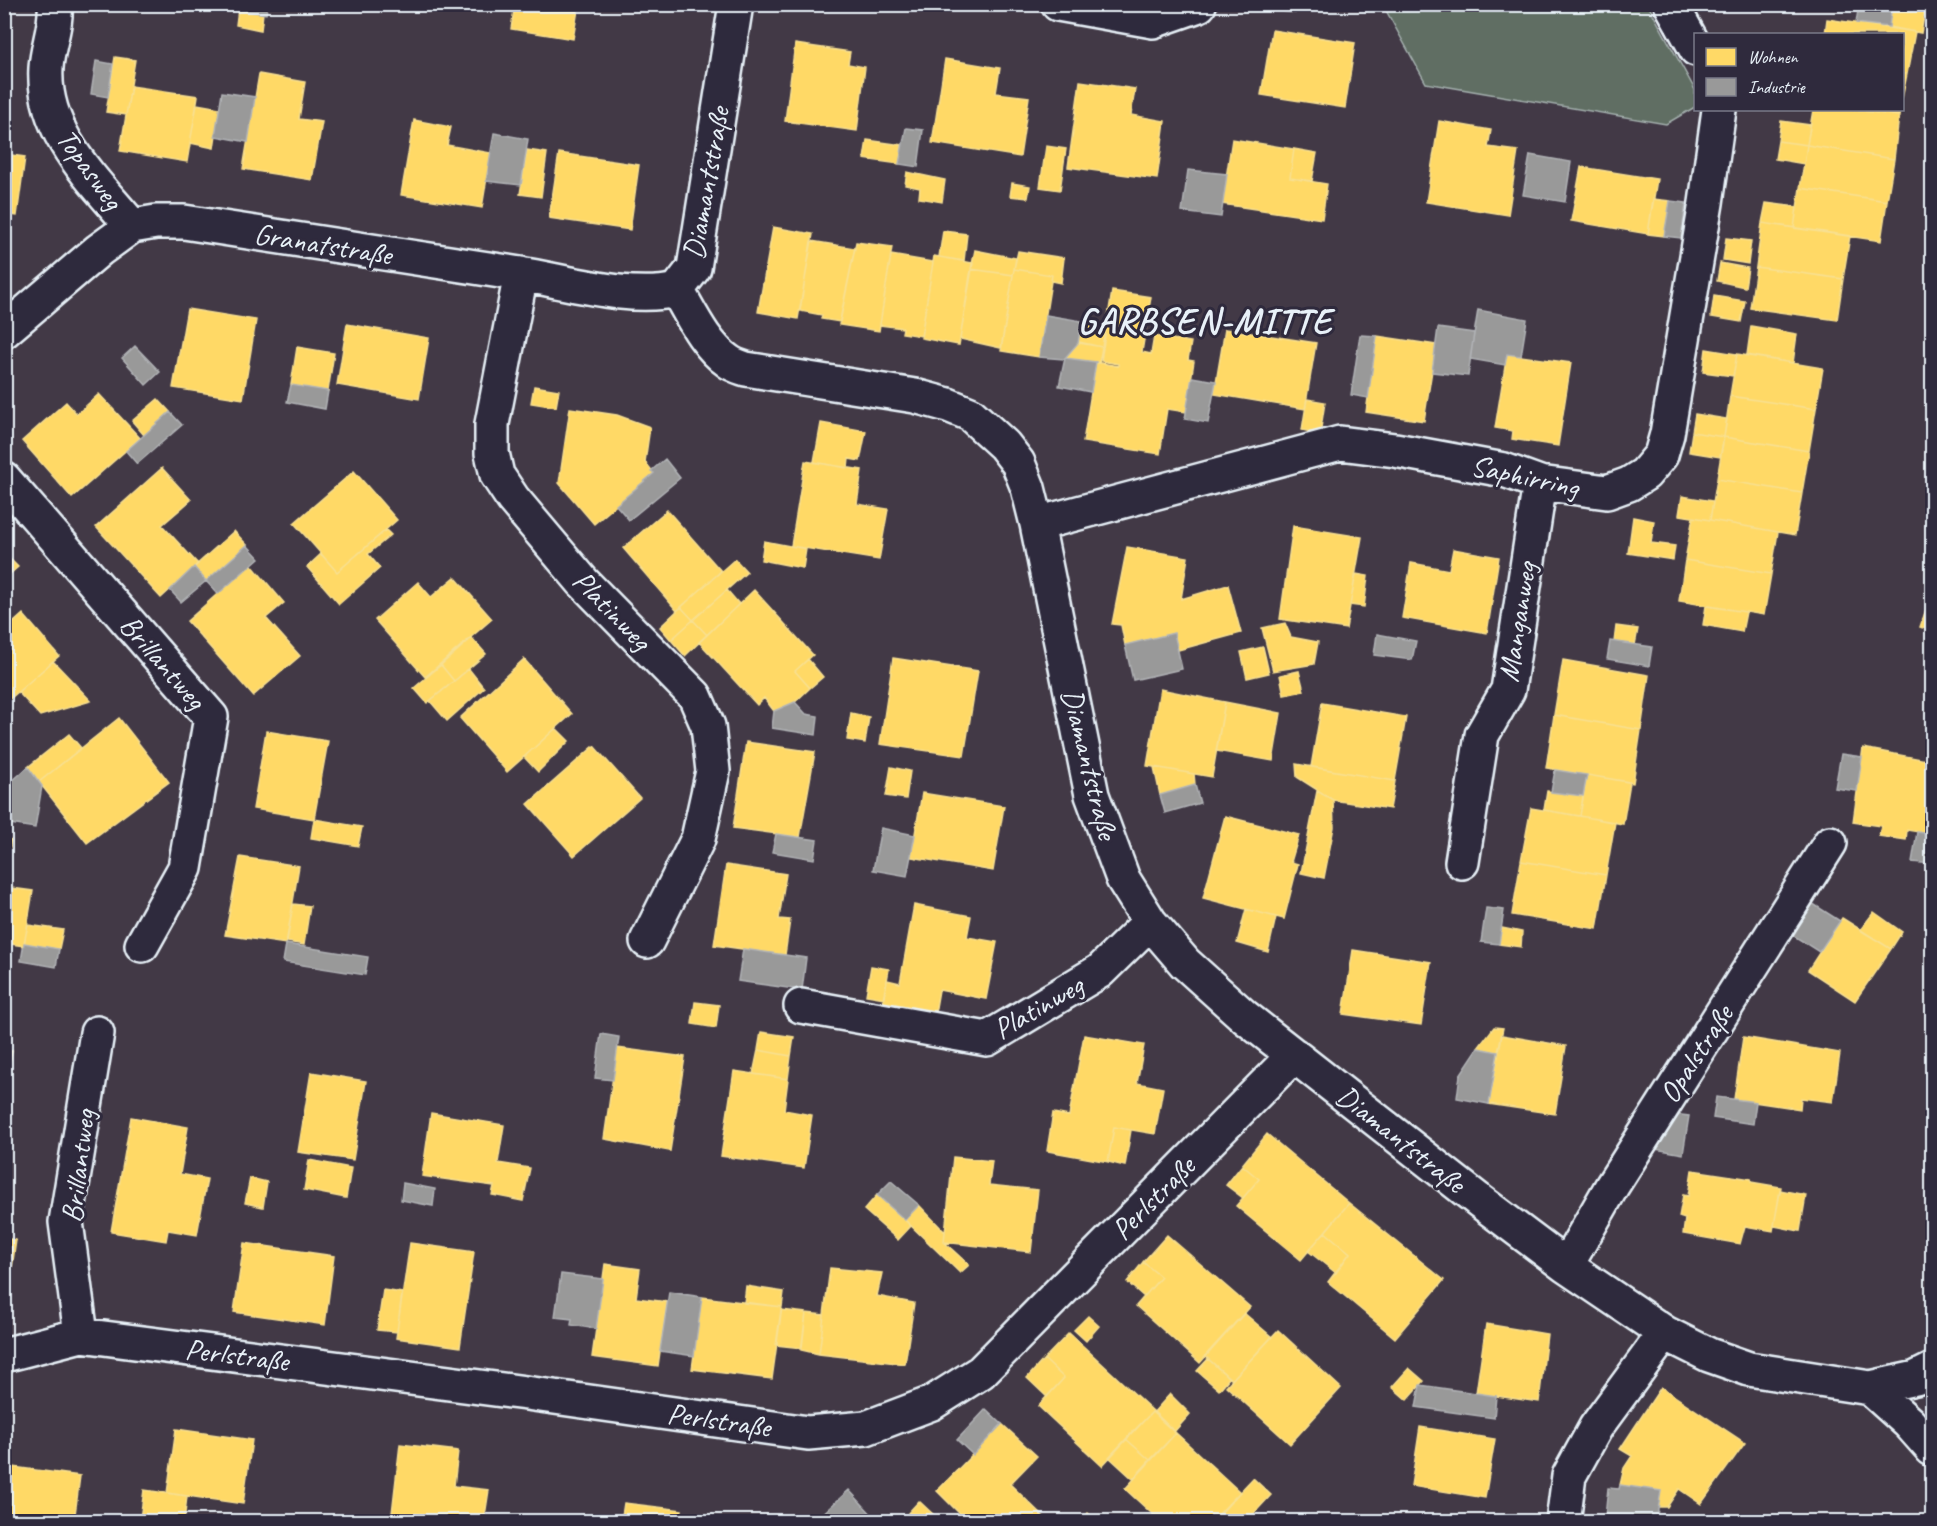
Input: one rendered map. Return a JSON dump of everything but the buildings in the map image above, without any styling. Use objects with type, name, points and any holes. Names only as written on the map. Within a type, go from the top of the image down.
[{"type":"street","name":"Topasweg","points":[[55,4],[56,17],[46,69],[48,93],[59,133],[70,151],[132,226]]},
{"type":"street","name":"Diamantstraße","points":[[736,4],[694,268],[677,290],[698,325],[729,362],[746,369],[915,396],[948,405],[970,414],[1004,445],[1018,463],[1028,488],[1037,524],[1092,795],[1123,879],[1150,922],[1185,963],[1245,1017],[1566,1266],[1665,1333],[1708,1355],[1749,1369],[1870,1388],[1916,1378],[1932,1370]]},
{"type":"street","points":[[1058,4],[1154,21],[1199,5]]},
{"type":"street","points":[[1671,4],[1694,47]]},
{"type":"street","name":"Saphirring","points":[[1037,524],[1340,443],[1395,450],[1504,470],[1539,483],[1607,492],[1629,484],[1645,474],[1661,455],[1682,346],[1719,111]]},
{"type":"street","name":"Granatstraße","points":[[4,332],[99,250],[132,226],[156,222],[184,222],[620,291],[659,294],[677,290]]},
{"type":"street","name":"Platinweg","points":[[521,274],[492,424],[492,453],[497,475],[513,499],[583,582],[695,696],[708,726],[713,771],[698,838],[647,941]]},
{"type":"street","name":"Brillantweg","points":[[4,479],[211,717],[185,868],[142,945]]},
{"type":"street","name":"Manganweg","points":[[1462,862],[1482,735],[1508,690],[1539,483]]},
{"type":"street","name":"Opalstraße","points":[[1566,1266],[1612,1186],[1830,843]]},
{"type":"street","name":"Platinweg","points":[[801,1005],[987,1039],[1100,971],[1150,922]]},
{"type":"street","name":"Brillantweg","points":[[81,1335],[66,1222],[97,1033]]},
{"type":"street","name":"Perlstraße","points":[[4,1355],[81,1335],[526,1393],[808,1433],[866,1428],[932,1403],[981,1372],[1294,1055]]},
{"type":"street","points":[[1563,1521],[1569,1476],[1590,1437],[1665,1333]]},
{"type":"street","points":[[1870,1388],[1909,1423],[1932,1449]]},
{"type":"green space","points":[[1383,5],[1648,5],[1694,88],[1694,108],[1666,124],[1426,83]]},
{"type":"district","name":"GARBSEN-MITTE","points":[[1205,320]]}]
